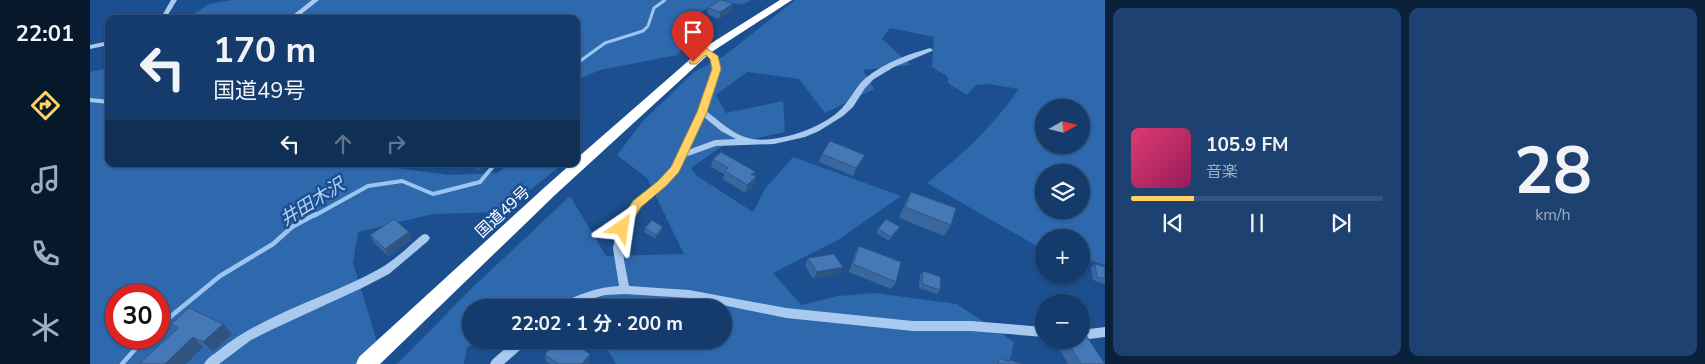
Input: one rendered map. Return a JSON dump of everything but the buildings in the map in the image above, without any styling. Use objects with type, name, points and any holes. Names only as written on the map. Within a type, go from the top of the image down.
[{"type":"highway","name":"国道49号","points":[[580,164],[706,51],[786,0]]},
{"type":"highway","name":"国道49号","points":[[366,364],[577,167]]},
{"type":"street","points":[[165,15],[174,0]]},
{"type":"street","points":[[296,15],[316,0]]},
{"type":"street","points":[[90,47],[105,44]]},
{"type":"street","points":[[682,155],[715,143],[746,141],[759,143],[794,137],[825,126],[850,105],[869,78],[906,59],[930,50]]},
{"type":"street","points":[[625,290],[618,248],[622,228],[637,204],[675,169],[682,155],[702,112],[716,69],[714,58],[706,51]]},
{"type":"street","points":[[90,100],[105,102]]},
{"type":"street","points":[[702,112],[724,129],[746,141]]},
{"type":"street","points":[[210,364],[257,332],[381,274],[425,238]]},
{"type":"street","points":[[579,299],[606,291],[625,290],[689,294],[786,313],[913,326],[971,326],[1035,331]]},
{"type":"street","points":[[1090,334],[1105,332]]},
{"type":"street","points":[[496,364],[513,349]]},
{"type":"shaded area","points":[[233,0],[751,1],[742,4],[714,3],[686,24],[693,35],[677,55],[600,70],[580,78],[580,15],[193,15],[209,4]]},
{"type":"shaded area","points":[[795,0],[1105,0],[1105,265],[1090,261],[1090,229],[1035,229],[1035,245],[927,183],[976,139],[998,116],[1019,89],[988,84],[976,85],[967,95],[948,83],[948,77],[932,67],[934,37],[890,28],[882,39],[911,65],[863,70],[874,89],[825,113],[799,79],[747,72],[716,95],[726,113],[783,101],[785,132],[724,145],[691,168],[697,176],[753,212],[765,189],[793,157],[901,196],[838,240],[773,273],[801,305],[838,296],[875,293],[957,304],[1014,342],[1009,364],[616,364],[607,349],[732,349],[732,299],[462,299],[462,349],[467,349],[464,364],[397,364],[472,288],[570,196],[606,256],[684,254],[647,178],[617,155],[643,121],[694,72],[724,56]]},
{"type":"shaded area","points":[[105,69],[105,167],[397,167],[449,175],[497,173],[505,167],[559,167],[502,212],[433,214],[358,232],[353,263],[378,345],[359,364],[90,364],[90,72]]},
{"type":"waterway","name":"井田木沢","points":[[580,61],[605,43],[643,31],[648,26],[654,8],[665,0]]},
{"type":"waterway","name":"井田木沢","points":[[314,216],[368,186],[402,181],[433,194],[480,182],[492,167]]},
{"type":"waterway","name":"井田木沢","points":[[170,317],[220,276],[273,244],[292,227],[316,214]]},
{"type":"waterway","name":"井田木沢","points":[[122,364],[135,349]]},
{"type":"route","points":[[622,228],[637,204],[675,169],[702,112],[716,69],[714,58],[706,51],[693,62]]}]
